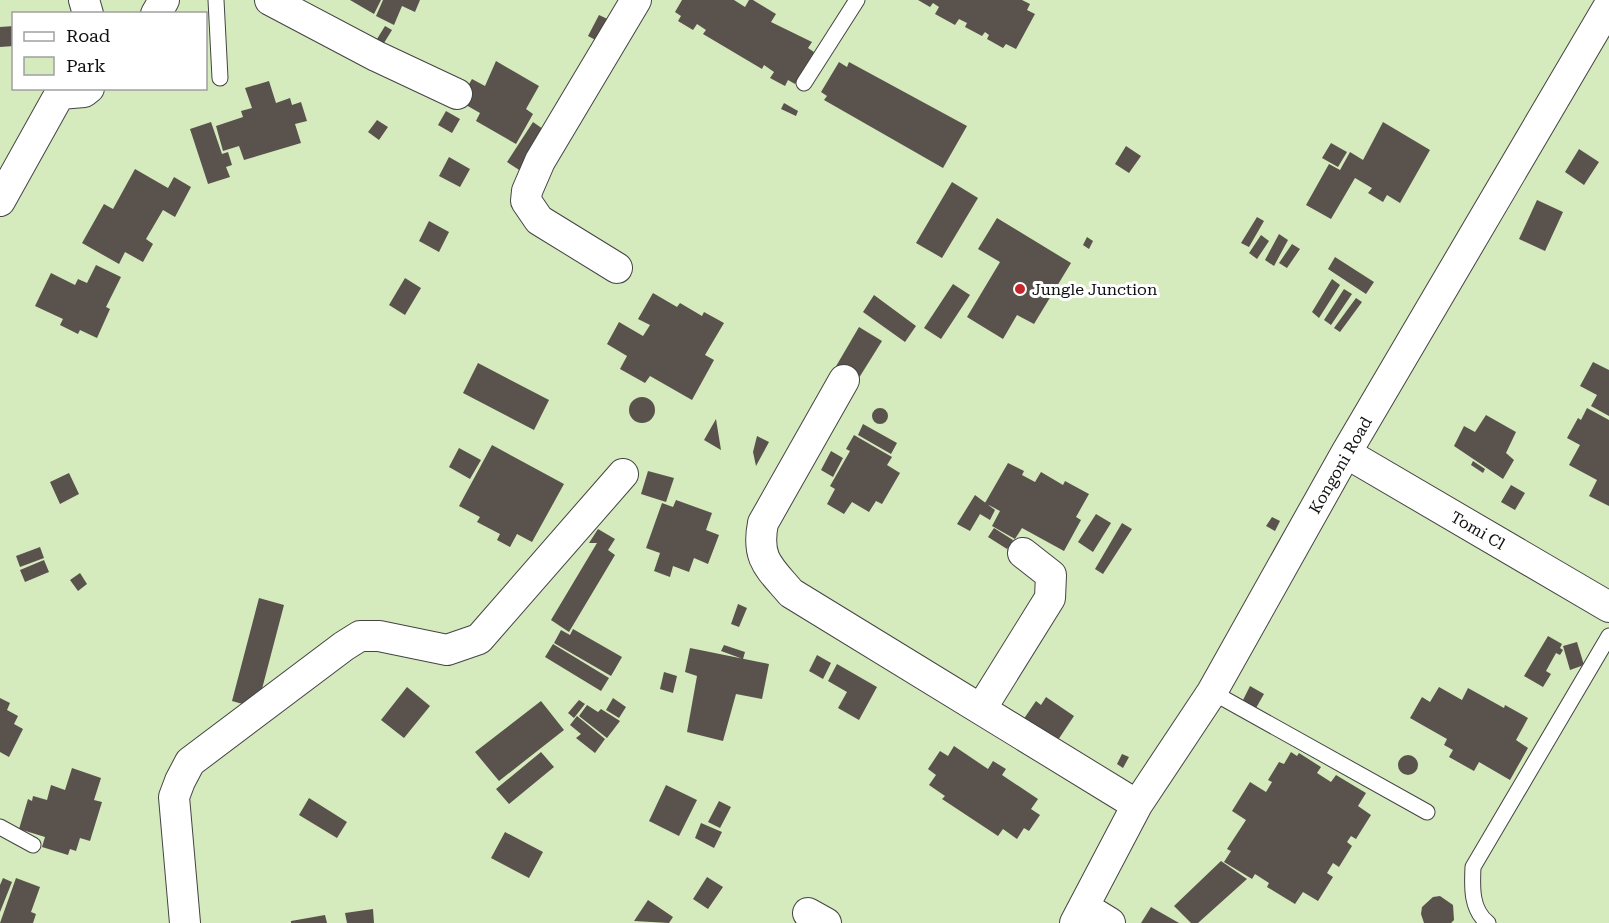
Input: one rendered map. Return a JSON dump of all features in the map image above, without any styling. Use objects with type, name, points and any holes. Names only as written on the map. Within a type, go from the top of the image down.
[{"type":"street","points":[[270,0],[376,56],[457,94]]},
{"type":"street","points":[[617,268],[539,220],[526,201],[527,191],[540,161],[636,0]]},
{"type":"street","name":"Kongoni Road","points":[[1080,915],[1137,805],[1212,692],[1346,453],[1603,6]]},
{"type":"street","points":[[0,201],[61,91],[84,92],[86,90]]},
{"type":"street","points":[[844,380],[763,523],[759,543],[766,564],[791,593],[1137,805]]},
{"type":"street","name":"Tomi Cl","points":[[1346,453],[1609,607]]},
{"type":"street","points":[[185,923],[174,797],[190,762],[360,636],[378,636],[447,650],[479,639],[623,474]]},
{"type":"street","points":[[981,709],[1050,598],[1051,575],[1023,553]]},
{"type":"street","points":[[1080,915],[1110,923]]},
{"type":"lane","points":[[216,0],[220,78]]},
{"type":"lane","points":[[804,83],[857,0]]},
{"type":"lane","points":[[1488,923],[1479,916],[1471,889],[1473,867],[1609,636]]},
{"type":"lane","points":[[1212,692],[1427,812]]},
{"type":"lane","points":[[0,827],[33,845]]},
{"type":"green space","points":[[0,0],[1609,0],[1609,923],[0,923]]},
{"type":"building","points":[[350,0],[381,0],[374,14]]},
{"type":"building","points":[[383,0],[420,0],[415,12],[402,6],[394,25],[376,16]]},
{"type":"building","points":[[682,0],[734,0],[745,7],[749,0],[753,0],[776,14],[771,22],[812,42],[808,48],[814,52],[795,84],[788,80],[785,86],[770,78],[774,72],[764,65],[762,69],[703,34],[706,30],[697,24],[693,30],[678,21],[681,16],[675,12]]},
{"type":"building","points":[[918,0],[1022,0],[1030,4],[1027,10],[1035,14],[1016,49],[1006,44],[1003,48],[987,39],[989,35],[985,32],[982,36],[965,27],[967,23],[959,19],[955,25],[935,14],[939,7],[933,3],[930,7]]},
{"type":"building","points":[[599,15],[616,23],[605,45],[588,36]]},
{"type":"building","points":[[12,26],[12,46],[0,47],[0,27]]},
{"type":"building","points":[[385,26],[392,30],[384,43],[377,39]]},
{"type":"building","points":[[496,61],[539,86],[526,109],[533,114],[516,144],[476,121],[480,113],[459,101],[472,79],[485,86]]},
{"type":"building","points":[[839,62],[847,67],[849,62],[967,126],[943,168],[824,100],[827,96],[821,92]]},
{"type":"building","points":[[269,81],[276,103],[290,98],[292,105],[301,102],[307,121],[295,124],[301,143],[244,160],[239,146],[223,151],[216,126],[243,117],[241,111],[252,108],[245,88]]},
{"type":"building","points":[[784,103],[798,111],[796,116],[781,109]]},
{"type":"building","points":[[446,111],[460,119],[452,133],[438,125]]},
{"type":"building","points":[[377,120],[388,127],[379,140],[368,132]]},
{"type":"building","points":[[211,122],[222,154],[228,152],[232,165],[226,167],[230,177],[208,184],[190,129]]},
{"type":"building","points":[[533,122],[553,136],[527,175],[507,162]]},
{"type":"building","points":[[1383,122],[1430,150],[1400,203],[1387,195],[1383,202],[1368,193],[1372,188],[1355,178],[1331,219],[1306,205],[1329,164],[1340,170],[1350,152],[1363,160]]},
{"type":"building","points":[[1331,143],[1347,152],[1338,167],[1322,158]]},
{"type":"building","points":[[1126,146],[1141,156],[1129,173],[1115,164]]},
{"type":"building","points":[[1579,149],[1599,162],[1584,185],[1565,172]]},
{"type":"building","points":[[449,157],[470,169],[460,187],[439,176]]},
{"type":"building","points":[[135,169],[168,188],[174,177],[191,187],[175,217],[163,210],[146,239],[153,244],[143,262],[125,252],[119,264],[82,243],[104,204],[113,209]]},
{"type":"building","points":[[952,182],[978,198],[942,258],[916,243]]},
{"type":"building","points":[[1537,200],[1563,212],[1545,251],[1519,239]]},
{"type":"building","points":[[1257,217],[1264,221],[1249,247],[1241,243]]},
{"type":"building","name":"Jungle Junction","points":[[997,218],[1071,263],[1034,324],[1017,315],[1003,339],[967,317],[1000,262],[978,249]]},
{"type":"building","points":[[429,221],[449,232],[439,252],[419,241]]},
{"type":"building","points":[[1279,234],[1288,240],[1274,266],[1265,260]]},
{"type":"building","points":[[1261,235],[1269,241],[1257,259],[1249,253]]},
{"type":"building","points":[[1087,237],[1093,241],[1089,249],[1083,245]]},
{"type":"building","points":[[1292,244],[1300,249],[1287,268],[1279,263]]},
{"type":"building","points":[[1335,257],[1374,282],[1366,294],[1328,269]]},
{"type":"building","points":[[96,265],[121,277],[106,307],[110,309],[97,338],[80,330],[78,334],[60,325],[63,319],[35,306],[51,273],[75,285],[78,279],[87,283]]},
{"type":"building","points":[[405,278],[421,288],[405,315],[389,305]]},
{"type":"building","points":[[1332,279],[1340,285],[1319,318],[1312,312]]},
{"type":"building","points":[[953,284],[970,295],[941,339],[924,328]]},
{"type":"building","points":[[1344,289],[1352,294],[1331,325],[1324,320]]},
{"type":"building","points":[[653,293],[677,307],[680,303],[702,316],[704,312],[724,323],[705,355],[714,360],[692,400],[650,376],[645,383],[620,369],[627,356],[607,344],[619,322],[643,336],[650,325],[638,319]]},
{"type":"building","points":[[874,295],[916,326],[905,342],[863,312]]},
{"type":"building","points":[[1356,298],[1362,302],[1340,332],[1334,328]]},
{"type":"building","points":[[859,327],[882,341],[857,381],[835,368]]},
{"type":"building","points":[[1593,362],[1609,370],[1609,416],[1591,406],[1597,395],[1580,386]]},
{"type":"building","points":[[478,363],[549,400],[534,430],[463,393]]},
{"type":"building","points":[[642,397],[651,401],[655,410],[651,419],[642,423],[633,419],[629,410],[633,401]]},
{"type":"building","points":[[880,408],[888,416],[880,424],[872,416]]},
{"type":"building","points":[[1587,408],[1609,420],[1609,506],[1589,496],[1597,480],[1569,465],[1580,445],[1567,438],[1578,418],[1581,420]]},
{"type":"building","points":[[1486,415],[1516,432],[1506,453],[1514,460],[1503,479],[1454,446],[1464,426],[1475,432]]},
{"type":"building","points":[[716,419],[721,450],[704,440]]},
{"type":"building","points":[[863,424],[897,443],[891,454],[858,435]]},
{"type":"building","points":[[854,435],[892,457],[887,465],[900,473],[882,504],[876,501],[869,512],[852,502],[844,514],[827,504],[835,489],[830,486],[850,451],[846,449]]},
{"type":"building","points":[[757,436],[769,442],[756,466],[753,452]]},
{"type":"building","points":[[492,445],[564,484],[532,542],[517,534],[510,547],[497,540],[500,534],[477,522],[480,517],[459,506]]},
{"type":"building","points":[[459,448],[481,460],[470,479],[449,467]]},
{"type":"building","points":[[831,451],[843,458],[833,477],[821,470]]},
{"type":"building","points":[[1473,461],[1485,469],[1483,473],[1471,465]]},
{"type":"building","points":[[1008,463],[1024,471],[1022,475],[1035,482],[1041,472],[1063,485],[1065,481],[1089,494],[1076,517],[1081,520],[1064,551],[1022,528],[1015,539],[992,526],[1000,511],[985,503]]},
{"type":"building","points":[[648,471],[674,478],[666,502],[641,494]]},
{"type":"building","points":[[69,473],[79,494],[60,504],[50,482]]},
{"type":"building","points":[[1511,485],[1525,493],[1515,510],[1501,502]]},
{"type":"building","points":[[975,495],[995,510],[990,520],[980,514],[970,531],[957,524]]},
{"type":"building","points":[[676,500],[712,513],[706,530],[719,535],[708,564],[694,558],[689,572],[673,566],[670,577],[654,571],[660,553],[646,548],[662,503],[673,507]]},
{"type":"building","points":[[1096,514],[1111,523],[1093,552],[1078,542]]},
{"type":"building","points":[[1272,517],[1280,521],[1275,531],[1266,526]]},
{"type":"building","points":[[1122,523],[1132,529],[1103,574],[1095,569]]},
{"type":"building","points":[[994,528],[1013,540],[1007,549],[988,537]]},
{"type":"building","points":[[598,529],[615,539],[608,550],[615,555],[569,632],[551,620],[597,543],[589,543]]},
{"type":"building","points":[[40,547],[44,558],[20,567],[16,556]]},
{"type":"building","points":[[44,560],[49,572],[25,582],[20,570]]},
{"type":"building","points":[[80,573],[87,584],[78,591],[70,580]]},
{"type":"building","points":[[259,598],[284,605],[257,708],[232,701]]},
{"type":"building","points":[[738,604],[747,608],[739,627],[731,624]]},
{"type":"building","points":[[573,629],[622,657],[611,676],[554,643],[561,630],[570,635]]},
{"type":"building","points":[[1548,636],[1562,644],[1560,648],[1563,650],[1560,655],[1556,653],[1546,671],[1551,674],[1543,687],[1524,676]]},
{"type":"building","points":[[1577,642],[1584,665],[1570,670],[1563,646]]},
{"type":"building","points":[[553,644],[609,678],[601,691],[545,657]]},
{"type":"building","points":[[724,645],[745,652],[743,659],[721,651]]},
{"type":"building","points":[[690,648],[769,664],[762,699],[736,694],[723,741],[687,732],[697,676],[685,672]]},
{"type":"building","points":[[817,655],[831,663],[823,679],[809,671]]},
{"type":"building","points":[[837,664],[877,687],[859,720],[838,708],[847,692],[828,681]]},
{"type":"building","points":[[664,672],[677,676],[673,693],[660,689]]},
{"type":"building","points":[[1250,686],[1264,694],[1256,708],[1243,700]]},
{"type":"building","points":[[407,687],[430,706],[404,738],[381,720]]},
{"type":"building","points":[[1439,687],[1462,700],[1468,688],[1528,718],[1516,740],[1528,748],[1510,780],[1479,762],[1474,771],[1449,757],[1453,750],[1444,745],[1447,739],[1410,718],[1422,697],[1430,702]]},
{"type":"building","points":[[1046,697],[1074,716],[1054,746],[1021,723],[1036,701],[1041,705]]},
{"type":"building","points":[[0,698],[10,703],[7,710],[18,716],[14,724],[23,729],[9,757],[0,752]]},
{"type":"building","points":[[613,698],[626,707],[619,718],[606,710]]},
{"type":"building","points":[[579,700],[585,704],[574,718],[568,713]]},
{"type":"building","points":[[541,701],[564,730],[499,781],[475,752]]},
{"type":"building","points":[[587,705],[598,712],[601,709],[620,721],[607,738],[579,716]]},
{"type":"building","points":[[577,716],[605,739],[595,753],[576,738],[581,734],[570,725]]},
{"type":"building","points":[[954,746],[988,769],[993,761],[1006,769],[1002,775],[1038,799],[1031,809],[1040,815],[1029,831],[1024,828],[1017,839],[1003,829],[998,836],[942,799],[945,796],[929,785],[936,775],[928,769],[940,751],[948,756]]},
{"type":"building","points":[[541,752],[554,767],[509,804],[496,789]]},
{"type":"building","points":[[1291,752],[1297,756],[1299,753],[1321,767],[1317,773],[1331,782],[1336,775],[1366,793],[1358,806],[1371,815],[1356,839],[1351,836],[1347,842],[1352,846],[1339,867],[1333,863],[1327,873],[1333,877],[1318,901],[1303,892],[1295,904],[1267,887],[1269,883],[1255,874],[1252,879],[1224,862],[1231,851],[1227,849],[1246,820],[1232,811],[1250,782],[1266,792],[1272,782],[1268,780],[1279,762],[1284,764]]},
{"type":"building","points":[[1122,754],[1129,757],[1123,768],[1117,764]]},
{"type":"building","points":[[1408,755],[1415,758],[1418,765],[1415,772],[1408,775],[1401,772],[1398,765],[1401,758]]},
{"type":"building","points":[[72,768],[101,778],[94,800],[102,802],[90,841],[80,838],[76,851],[70,849],[68,855],[42,847],[45,837],[19,829],[28,799],[32,801],[33,796],[47,800],[51,785],[65,790]]},
{"type":"building","points":[[666,785],[697,800],[679,836],[649,821]]},
{"type":"building","points":[[309,798],[347,822],[337,838],[299,815]]},
{"type":"building","points":[[719,801],[731,807],[720,828],[708,822]]},
{"type":"building","points":[[701,823],[722,832],[714,848],[695,838]]},
{"type":"building","points":[[505,832],[543,852],[529,878],[491,858]]},
{"type":"building","points":[[1221,861],[1247,879],[1198,923],[1191,923],[1174,906]]},
{"type":"building","points":[[707,877],[723,887],[708,909],[693,899]]},
{"type":"building","points":[[3,878],[12,882],[0,912],[0,885]]},
{"type":"building","points":[[16,878],[40,887],[31,912],[36,914],[33,923],[0,923]]},
{"type":"building","points":[[1440,896],[1453,905],[1454,920],[1451,923],[1424,923],[1421,914],[1422,907],[1433,897]]},
{"type":"building","points":[[648,900],[673,917],[669,923],[634,921]]},
{"type":"building","points":[[1151,907],[1179,923],[1141,923]]},
{"type":"building","points":[[373,909],[374,923],[347,923],[345,913]]},
{"type":"building","points":[[325,915],[327,923],[291,923],[291,921]]},
{"type":"place","name":"Jungle Junction","points":[[1020,289]]}]
